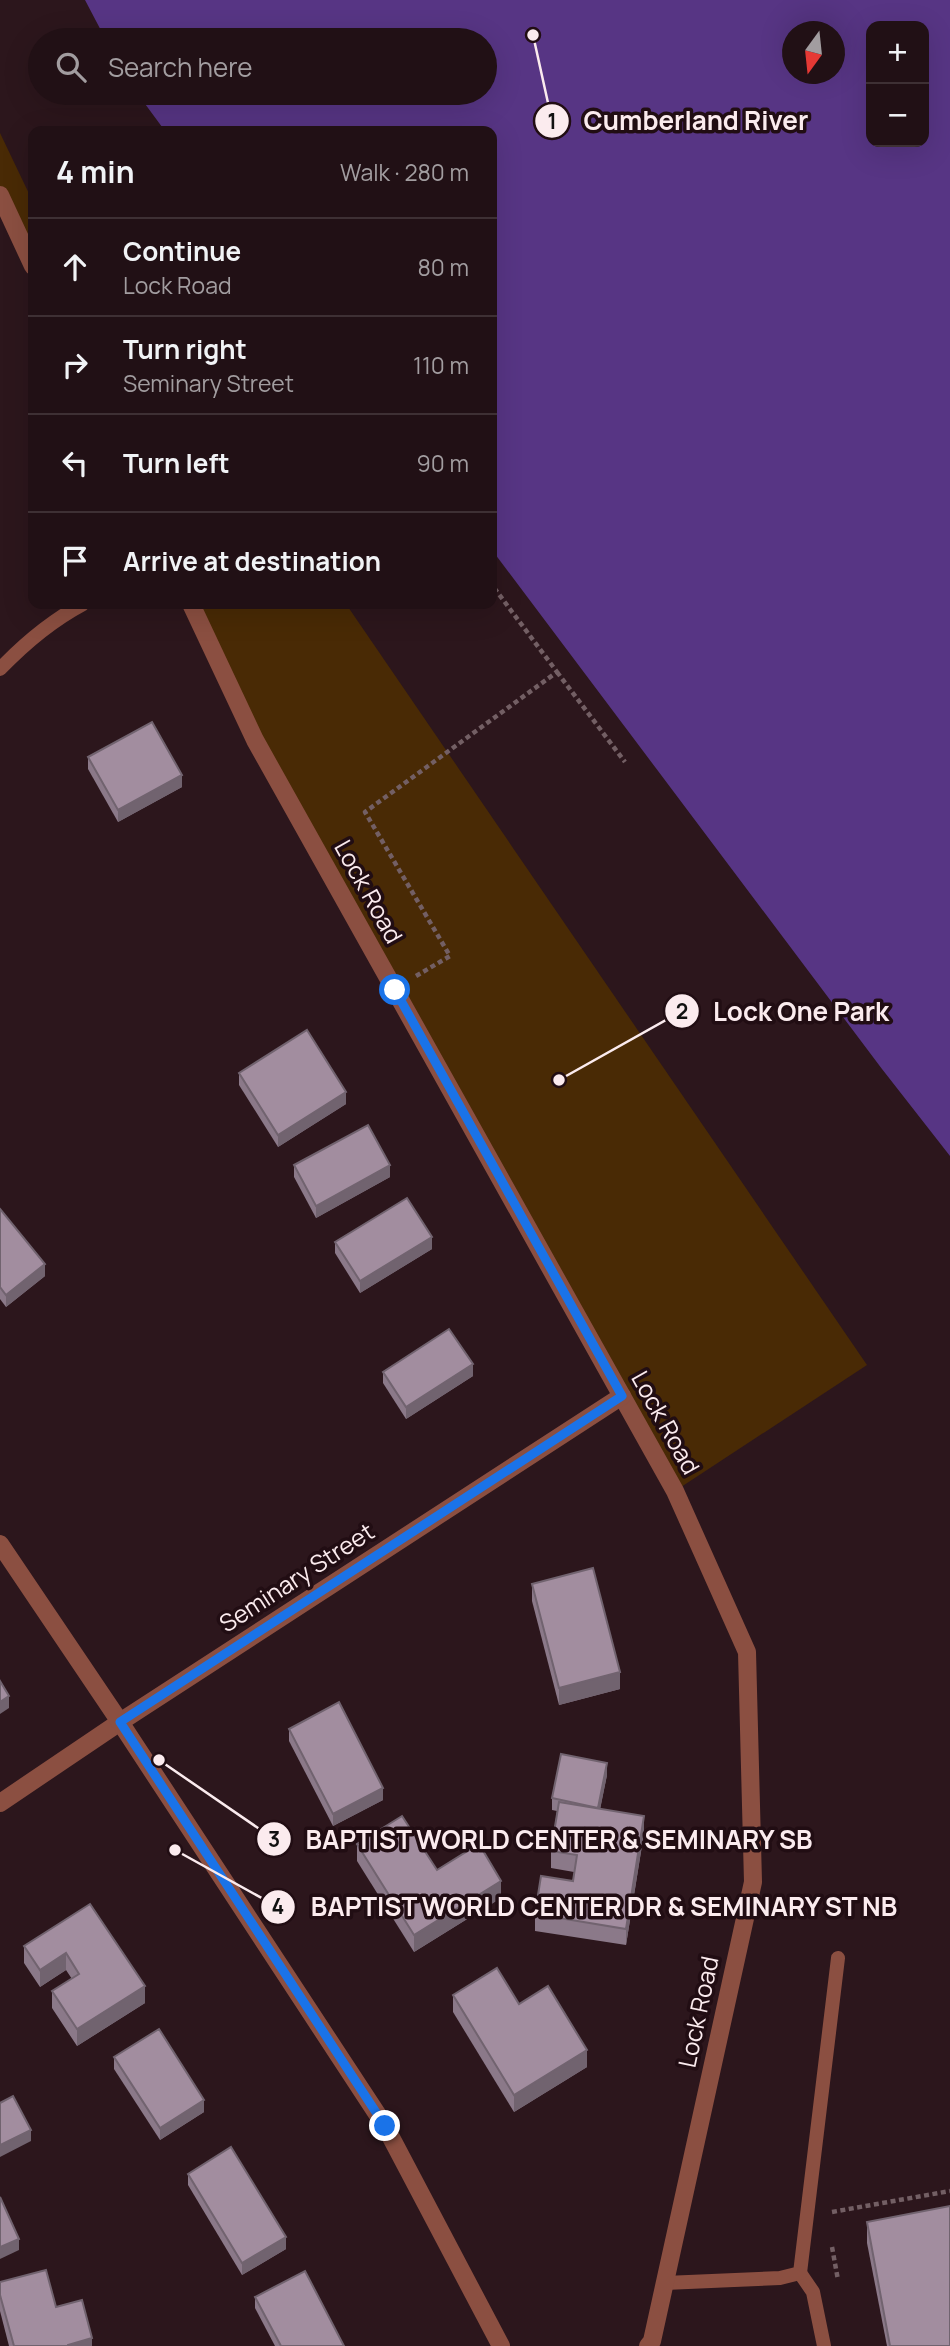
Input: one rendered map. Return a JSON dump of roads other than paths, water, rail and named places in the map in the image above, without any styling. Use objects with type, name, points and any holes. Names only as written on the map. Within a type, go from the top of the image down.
[{"type":"street","points":[[0,195],[28,255]]},
{"type":"street","name":"Lock Road","points":[[193,609],[255,740],[675,1491],[747,1652],[753,1882],[652,2341],[648,2346]]},
{"type":"street","name":"Seminary Street","points":[[0,1803],[622,1396]]},
{"type":"street","points":[[0,1544],[385,2126],[501,2346]]},
{"type":"lane","points":[[0,668],[32,638],[73,609]]},
{"type":"lane","points":[[824,2346],[813,2292],[800,2273],[838,1958]]},
{"type":"lane","points":[[665,2283],[780,2278],[800,2273]]},
{"type":"place","name":"Cumberland River","points":[[533,35]]},
{"type":"place","name":"Lock One Park","points":[[559,1080]]},
{"type":"place","name":"BAPTIST WORLD CENTER & SEMINARY SB","points":[[159,1760]]},
{"type":"place","name":"BAPTIST WORLD CENTER DR & SEMINARY ST NB","points":[[175,1850]]}]
